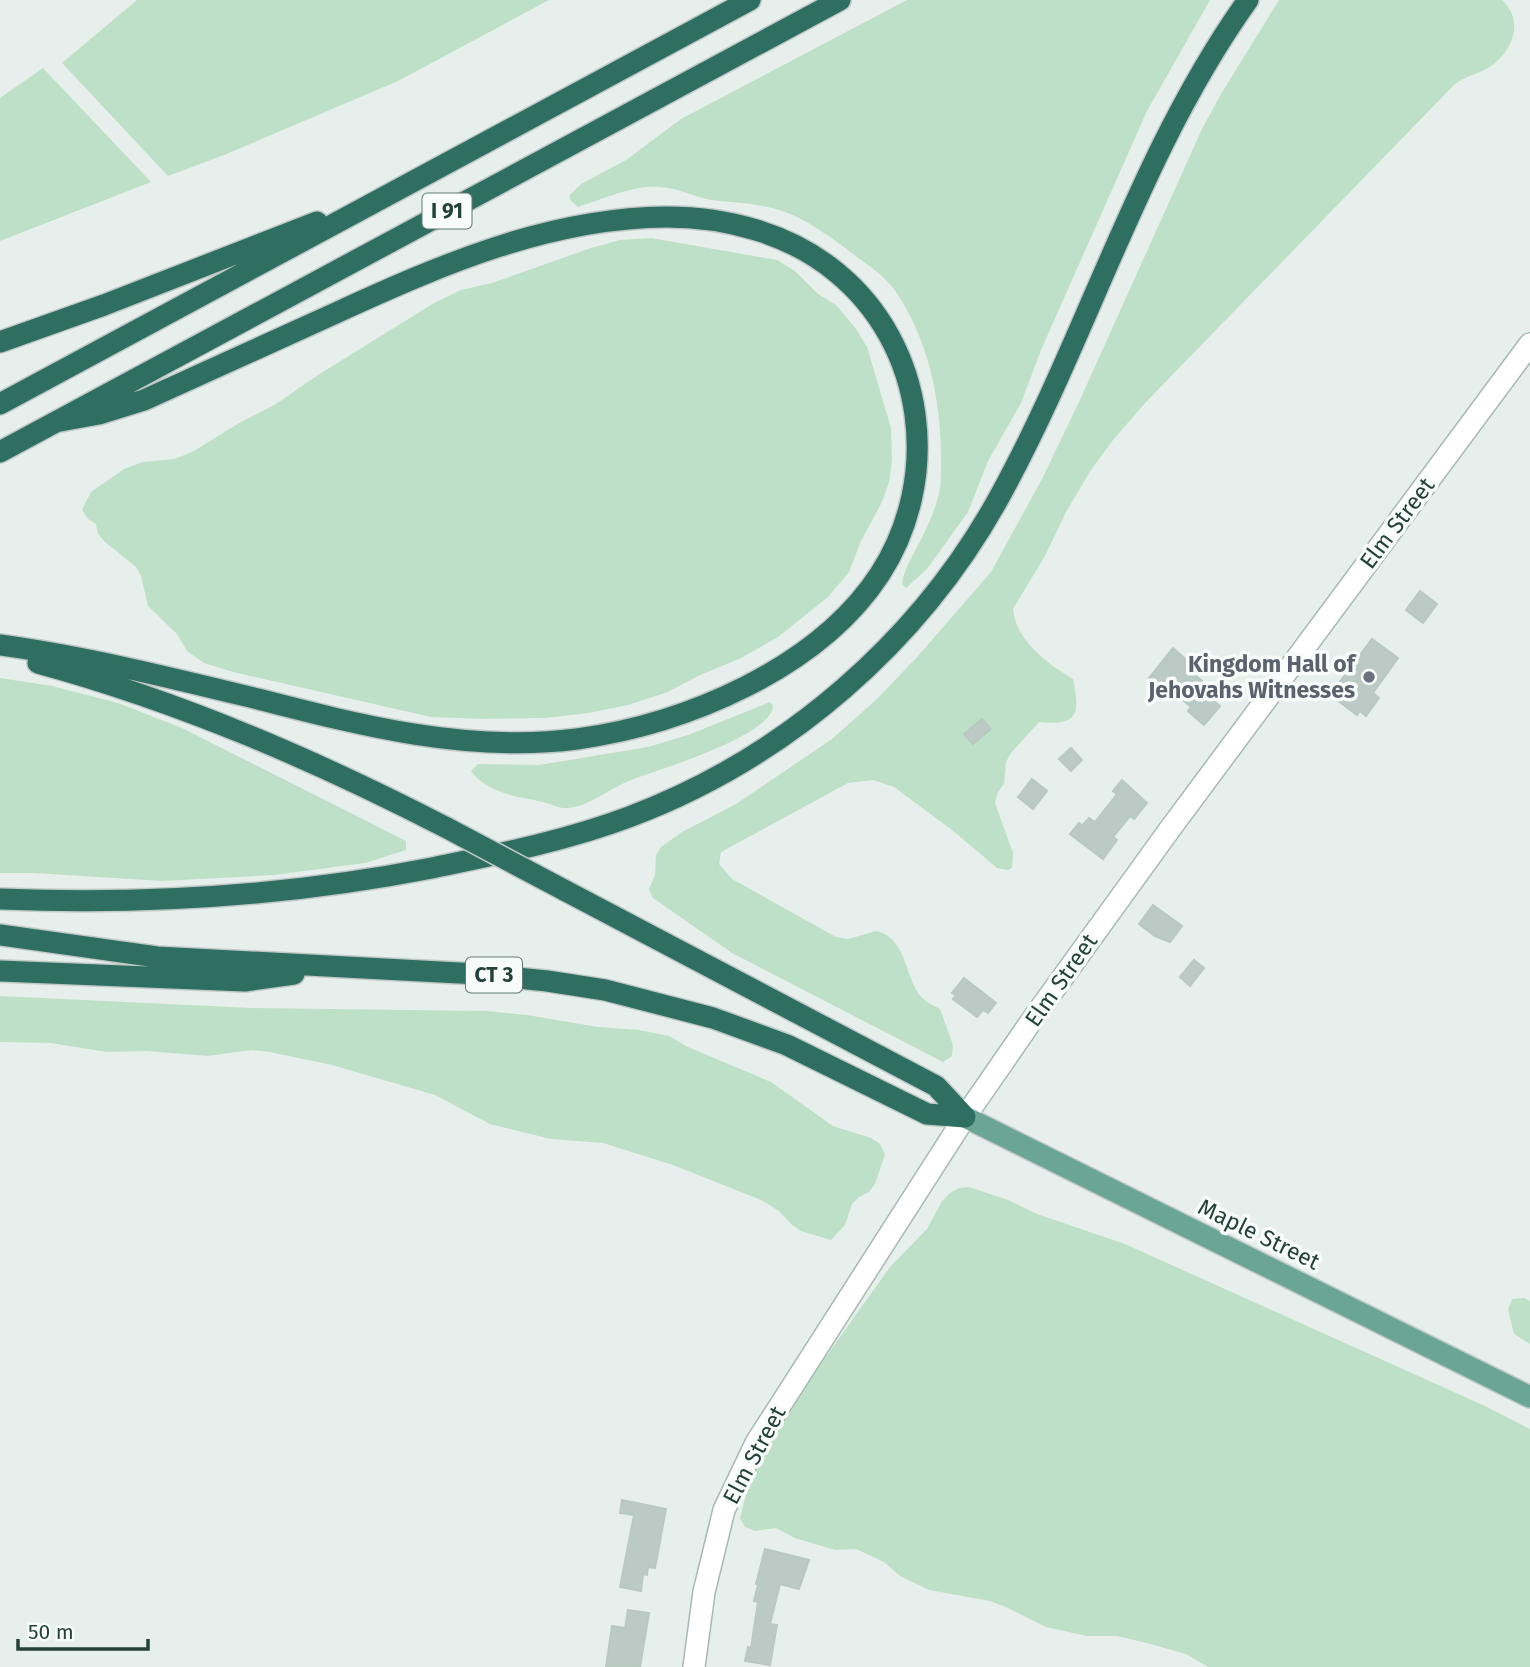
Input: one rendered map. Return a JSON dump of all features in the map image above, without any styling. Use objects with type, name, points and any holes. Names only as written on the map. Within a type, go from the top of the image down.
[{"type":"highway","name":"I 91","points":[[0,404],[750,0]]},
{"type":"highway","name":"I 91","points":[[0,452],[840,0]]},
{"type":"highway","points":[[0,899],[144,901],[251,894],[352,882],[475,859],[555,841],[632,816],[709,780],[787,732],[853,681],[888,646],[930,600],[981,527],[1022,453],[1169,133],[1212,54],[1248,0]]},
{"type":"highway","points":[[0,342],[104,305],[289,231],[362,209]]},
{"type":"highway","points":[[0,645],[106,663],[350,722],[420,736],[517,744],[607,734],[679,714],[735,691],[788,662],[822,637],[861,599],[890,557],[908,514],[918,461],[917,420],[906,373],[885,327],[858,292],[827,264],[784,240],[740,225],[682,217],[584,225],[479,251],[419,275],[136,403],[99,414],[55,422]]},
{"type":"highway","name":"CT 3","points":[[0,653],[102,681],[205,716],[307,760],[447,828],[936,1086],[965,1117]]},
{"type":"highway","name":"CT 3","points":[[0,935],[158,957],[505,976],[576,985],[643,998],[713,1017],[787,1045],[927,1114],[965,1117]]},
{"type":"highway","points":[[0,971],[253,981],[279,978],[314,967]]},
{"type":"main road","name":"Maple Street","points":[[965,1117],[1530,1397]]},
{"type":"street","name":"Elm Street","points":[[694,1667],[704,1591],[713,1549],[724,1510],[756,1443],[965,1117],[1170,829],[1530,344]]},
{"type":"green space","points":[[137,0],[549,0],[398,81],[168,176],[62,63]]},
{"type":"green space","points":[[907,0],[1210,0],[1147,111],[1041,350],[1021,403],[988,461],[968,512],[927,569],[906,588],[902,584],[906,570],[938,497],[941,482],[940,428],[927,357],[908,313],[886,280],[826,234],[801,219],[776,209],[711,200],[660,187],[629,190],[578,207],[570,200],[570,195],[581,184],[626,160],[681,119]]},
{"type":"green space","points":[[1279,0],[1502,0],[1513,16],[1514,33],[1501,57],[1490,67],[1454,85],[1146,402],[1091,470],[1013,609],[1015,621],[1027,641],[1044,659],[1073,679],[1076,709],[1074,715],[1062,722],[1039,722],[1006,762],[1004,784],[995,803],[1013,853],[1012,868],[997,868],[894,787],[873,780],[848,783],[721,852],[719,864],[732,879],[836,937],[848,939],[876,931],[893,940],[918,993],[925,1001],[940,1009],[953,1045],[952,1056],[943,1062],[732,953],[653,898],[649,889],[655,875],[656,855],[661,847],[682,832],[736,804],[832,739],[877,699],[918,656],[991,572],[1042,479],[1079,402],[1202,129]]},
{"type":"green space","points":[[43,68],[151,182],[0,241],[0,98]]},
{"type":"green space","points":[[651,238],[777,260],[795,271],[818,294],[836,305],[856,329],[867,347],[891,428],[892,460],[889,482],[849,572],[828,597],[778,637],[741,658],[668,692],[628,705],[588,713],[546,718],[431,717],[204,663],[187,651],[177,634],[148,606],[141,576],[136,567],[105,542],[98,534],[96,524],[88,519],[82,510],[91,492],[124,469],[143,462],[175,459],[194,451],[276,404],[434,303],[461,290],[492,283],[620,240]]},
{"type":"green space","points":[[0,678],[52,686],[118,703],[182,728],[406,841],[406,850],[365,863],[274,875],[162,881],[0,873]]},
{"type":"green space","points":[[770,702],[773,706],[768,717],[734,740],[631,780],[576,807],[562,808],[504,793],[485,784],[471,771],[478,764],[539,765],[648,747],[688,735]]},
{"type":"green space","points":[[0,996],[251,1008],[486,1011],[639,1030],[669,1036],[688,1047],[771,1082],[833,1126],[871,1138],[880,1144],[885,1154],[875,1184],[852,1204],[845,1225],[831,1240],[801,1231],[779,1211],[761,1200],[673,1165],[603,1143],[551,1139],[490,1124],[435,1095],[332,1065],[251,1050],[208,1056],[147,1051],[107,1052],[51,1043],[0,1042]]},
{"type":"green space","points":[[969,1187],[1125,1244],[1485,1406],[1530,1429],[1530,1667],[1208,1667],[1186,1654],[1147,1643],[1117,1636],[1087,1636],[1046,1627],[990,1601],[929,1590],[900,1576],[884,1562],[856,1549],[835,1550],[795,1538],[776,1528],[755,1531],[745,1527],[740,1518],[748,1477],[780,1421],[890,1267],[927,1229],[942,1201],[959,1188]]},
{"type":"green space","points":[[1524,1298],[1530,1301],[1530,1344],[1514,1334],[1508,1310],[1512,1299]]},
{"type":"building","points":[[1420,591],[1437,604],[1423,623],[1406,610]]},
{"type":"building","name":"Kingdom Hall of Jehovahs Witnesses","points":[[1372,639],[1398,658],[1373,693],[1379,698],[1366,716],[1360,711],[1357,715],[1333,697],[1336,694],[1333,691]]},
{"type":"building","points":[[1173,648],[1191,664],[1187,668],[1202,681],[1197,686],[1220,706],[1204,725],[1188,711],[1191,707],[1170,689],[1167,693],[1149,678]]},
{"type":"building","points":[[982,719],[991,729],[973,744],[964,734]]},
{"type":"building","points":[[1071,748],[1082,760],[1071,771],[1059,759]]},
{"type":"building","points":[[1032,779],[1047,791],[1033,809],[1018,797]]},
{"type":"building","points":[[1122,780],[1147,803],[1134,819],[1130,816],[1113,837],[1117,840],[1103,859],[1070,834],[1079,823],[1082,826],[1089,818],[1095,822],[1117,794],[1113,791]]},
{"type":"building","points":[[1153,905],[1182,926],[1170,942],[1155,936],[1139,924]]},
{"type":"building","points":[[1194,960],[1204,968],[1190,986],[1180,977]]},
{"type":"building","points":[[964,978],[996,1003],[988,1013],[983,1010],[977,1017],[953,999],[956,995],[952,993]]},
{"type":"building","points":[[622,1500],[666,1509],[655,1568],[648,1567],[647,1575],[643,1574],[641,1591],[620,1587],[634,1515],[620,1513]]},
{"type":"building","points":[[765,1549],[809,1560],[799,1589],[780,1584],[770,1624],[777,1625],[770,1665],[745,1661],[748,1647],[751,1648],[758,1602],[754,1601],[758,1585],[756,1584]]},
{"type":"building","points":[[628,1610],[649,1613],[640,1667],[606,1667],[612,1626],[625,1628]]},
{"type":"place","name":"Kingdom Hall of Jehovahs Witnesses","points":[[1369,677]]}]
